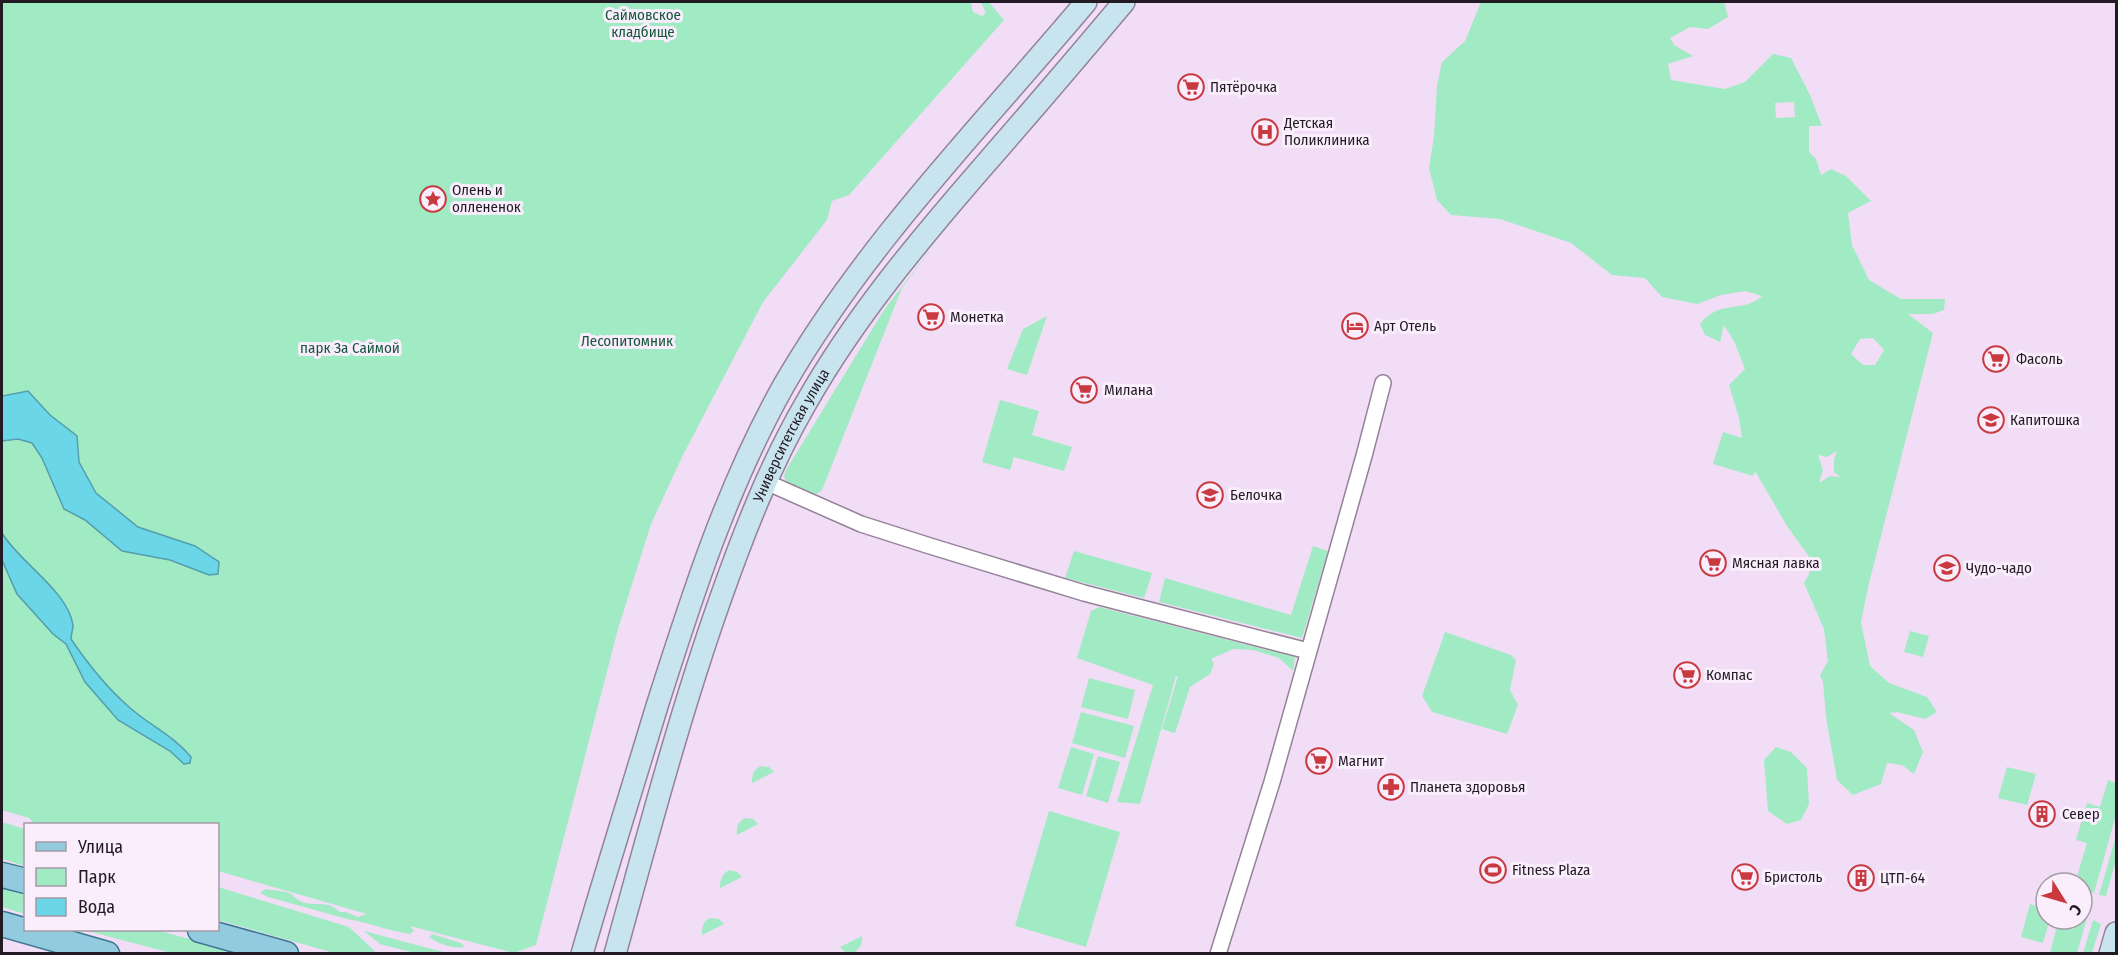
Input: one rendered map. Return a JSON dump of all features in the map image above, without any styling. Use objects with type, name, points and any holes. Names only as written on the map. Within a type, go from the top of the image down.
[{"type":"main road","name":"Университетская улица","points":[[582,954],[674,651],[738,475],[761,427],[805,351],[879,244],[1086,2]]},
{"type":"main road","name":"Университетская улица","points":[[615,954],[699,659],[741,540],[766,483],[806,403],[863,315],[938,218],[1124,2]]},
{"type":"main road","points":[[2,875],[24,880]]},
{"type":"main road","points":[[2,924],[24,930]]},
{"type":"main road","points":[[26,931],[107,954]]},
{"type":"main road","points":[[204,931],[286,954]]},
{"type":"main road","points":[[2110,954],[2116,933]]},
{"type":"street","points":[[1218,954],[1272,782],[1383,382]]},
{"type":"street","points":[[766,483],[861,524],[930,546],[1084,593],[1308,651]]},
{"type":"green space","name":"парк За Саймой","points":[[2,2],[971,2],[973,12],[982,16],[986,13],[981,2],[989,2],[1004,20],[849,195],[832,201],[827,220],[763,302],[682,457],[651,524],[618,629],[536,945],[514,953],[410,926],[414,931],[410,934],[394,931],[268,897],[260,893],[265,889],[283,891],[305,903],[327,905],[340,912],[358,917],[367,914],[219,871],[219,823],[33,823],[29,818],[2,810]]},
{"type":"green space","points":[[1481,2],[1724,2],[1728,17],[1708,29],[1690,27],[1670,38],[1674,45],[1693,56],[1668,64],[1671,80],[1725,89],[1745,82],[1773,54],[1791,58],[1810,95],[1822,126],[1809,126],[1809,152],[1816,159],[1821,175],[1831,169],[1846,176],[1871,201],[1848,213],[1852,245],[1869,280],[1901,299],[1945,299],[1944,310],[1933,314],[1908,314],[1933,333],[1861,622],[1870,666],[1889,683],[1927,697],[1937,712],[1925,719],[1897,712],[1889,713],[1914,730],[1923,752],[1914,774],[1902,765],[1887,763],[1881,784],[1853,795],[1837,780],[1826,717],[1823,682],[1820,675],[1828,661],[1824,629],[1804,583],[1809,574],[1810,558],[1787,526],[1755,471],[1753,476],[1713,464],[1723,432],[1742,438],[1739,418],[1729,385],[1745,369],[1734,341],[1724,325],[1720,342],[1705,335],[1700,324],[1716,311],[1747,304],[1762,296],[1745,291],[1721,295],[1697,304],[1662,297],[1645,278],[1612,275],[1571,243],[1500,219],[1451,215],[1437,200],[1429,168],[1434,136],[1437,86],[1442,62],[1465,41]],"holes":[[[1794,102],[1795,117],[1776,118],[1775,103]],[[1873,338],[1884,350],[1875,365],[1863,365],[1851,354],[1860,339]],[[1837,451],[1834,459],[1834,472],[1840,477],[1830,476],[1819,483],[1823,470],[1818,455],[1827,457]]]},
{"type":"green space","points":[[940,237],[902,288],[822,490],[812,497],[788,485],[784,477],[786,470],[884,310]]},
{"type":"green space","points":[[1047,316],[1027,375],[1007,369],[1023,329]]},
{"type":"green space","points":[[1000,400],[1039,411],[1032,435],[1072,447],[1064,471],[1014,457],[1010,470],[982,462]]},
{"type":"green space","points":[[1313,546],[1328,551],[1302,638],[1159,602],[1165,578],[1291,615]]},
{"type":"green space","points":[[1074,551],[1152,573],[1144,598],[1065,578]]},
{"type":"green space","points":[[1099,607],[1295,657],[1293,671],[1279,658],[1253,650],[1233,649],[1211,659],[1214,664],[1210,674],[1190,687],[1175,733],[1162,729],[1178,676],[1176,676],[1140,804],[1117,802],[1153,685],[1077,658],[1091,611]]},
{"type":"green space","points":[[1910,631],[1929,636],[1923,657],[1904,652]]},
{"type":"green space","points":[[1445,632],[1511,655],[1516,660],[1510,690],[1518,705],[1507,734],[1432,712],[1422,696]]},
{"type":"green space","points":[[1089,678],[1135,690],[1128,719],[1081,707]]},
{"type":"green space","points":[[1081,712],[1134,726],[1125,758],[1072,743]]},
{"type":"green space","points":[[1071,747],[1094,754],[1082,795],[1058,788]]},
{"type":"green space","points":[[1776,747],[1791,752],[1807,768],[1809,804],[1801,820],[1787,824],[1768,811],[1764,760]]},
{"type":"green space","points":[[1098,756],[1120,762],[1108,803],[1086,796]]},
{"type":"green space","points":[[761,766],[769,767],[774,772],[752,783],[756,769]]},
{"type":"green space","points":[[2007,767],[2036,774],[2027,805],[1998,798]]},
{"type":"green space","points":[[2108,780],[2116,783],[2116,815],[2094,893],[2094,871],[2079,871],[2087,843],[2076,840],[2087,803],[2100,807]]},
{"type":"green space","points":[[1049,811],[1120,832],[1086,947],[1015,926]]},
{"type":"green space","points":[[745,818],[753,819],[758,824],[737,835],[738,825]]},
{"type":"green space","points":[[2,822],[24,829],[24,866],[2,859]]},
{"type":"green space","points":[[2116,836],[2116,860],[2106,896],[2099,895]]},
{"type":"green space","points":[[729,870],[737,872],[742,877],[720,888],[722,878]]},
{"type":"green space","points":[[2,887],[24,893],[24,914],[2,907]]},
{"type":"green space","points":[[219,887],[349,927],[377,953],[334,953],[219,920]]},
{"type":"green space","points":[[2030,904],[2034,905],[2034,931],[2046,931],[2043,943],[2021,937]]},
{"type":"green space","points":[[710,918],[719,919],[724,924],[702,935],[703,925]]},
{"type":"green space","points":[[2094,920],[2101,924],[2092,953],[2083,953],[2090,931],[2094,931]]},
{"type":"green space","points":[[88,931],[160,931],[242,953],[171,953]]},
{"type":"green space","points":[[364,931],[447,953],[414,953],[380,944]]},
{"type":"green space","points":[[2056,931],[2083,931],[2077,953],[2050,953]]},
{"type":"green space","points":[[432,934],[461,943],[465,947],[451,947],[442,944],[429,937]]},
{"type":"green space","points":[[862,936],[860,946],[853,953],[845,952],[840,947]]},
{"type":"water","points":[[28,391],[50,415],[77,436],[79,462],[96,493],[138,527],[195,546],[219,562],[218,574],[209,575],[170,560],[122,551],[85,520],[64,509],[42,458],[32,443],[18,439],[2,441],[2,396]]},
{"type":"water","points":[[2,533],[62,600],[73,625],[71,639],[98,675],[129,707],[184,750],[191,757],[190,763],[184,764],[170,751],[118,720],[85,682],[66,644],[53,634],[17,594],[2,560]]},
{"type":"place","name":"Пятёрочка","points":[[1191,87]]},
{"type":"place","name":"Детская Поликлиника","points":[[1265,132]]},
{"type":"place","name":"Олень и оллененок","points":[[433,199]]},
{"type":"place","name":"Монетка","points":[[931,317]]},
{"type":"place","name":"Арт Отель","points":[[1355,326]]},
{"type":"place","name":"Фасоль","points":[[1996,359]]},
{"type":"place","name":"Милана","points":[[1084,390]]},
{"type":"place","name":"Капитошка","points":[[1991,420]]},
{"type":"place","name":"Белочка","points":[[1210,495]]},
{"type":"place","name":"Мясная лавка","points":[[1713,563]]},
{"type":"place","name":"Чудо-чадо","points":[[1947,568]]},
{"type":"place","name":"Компас","points":[[1687,675]]},
{"type":"place","name":"Магнит","points":[[1319,761]]},
{"type":"place","name":"Планета здоровья","points":[[1391,787]]},
{"type":"place","name":"Север","points":[[2042,814]]},
{"type":"place","name":"Fitness Plaza","points":[[1493,870]]},
{"type":"place","name":"Бристоль","points":[[1745,877]]},
{"type":"place","name":"ЦТП-64","points":[[1861,878]]},
{"type":"park label","name":"Саймовское кладбище","points":[[643,24]]},
{"type":"park label","name":"Лесопитомник","points":[[627,341]]}]
